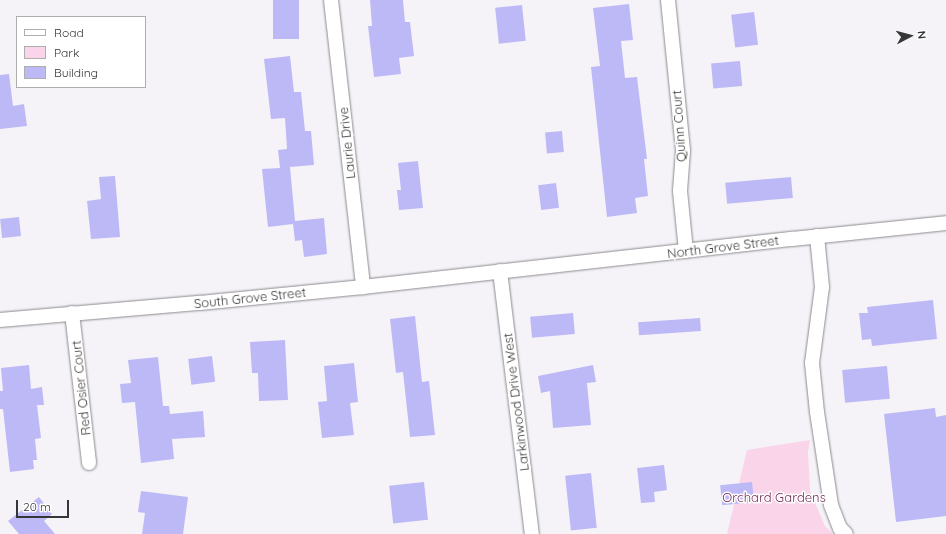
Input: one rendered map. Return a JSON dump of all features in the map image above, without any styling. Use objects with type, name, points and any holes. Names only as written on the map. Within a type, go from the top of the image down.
[{"type":"street","name":"Laurie Drive","points":[[331,0],[363,287]]},
{"type":"street","name":"Quinn Court","points":[[668,0],[683,151],[680,191],[686,251]]},
{"type":"street","name":"North Grove Street","points":[[500,271],[817,236],[946,224]]},
{"type":"street","points":[[817,236],[822,287],[812,362],[817,412],[831,505],[840,528],[846,534]]},
{"type":"street","name":"South Grove Street","points":[[0,320],[200,303],[363,287],[500,271]]},
{"type":"street","name":"Larkinwood Drive West","points":[[500,271],[532,534]]},
{"type":"street","name":"Red Osier Court","points":[[72,313],[89,463]]},
{"type":"green space","name":"Orchard Gardens","points":[[810,440],[808,452],[810,491],[825,526],[833,534],[727,534],[747,450]]},
{"type":"building","points":[[273,0],[299,0],[299,39],[273,39]]},
{"type":"building","points":[[370,0],[403,0],[405,22],[410,22],[414,56],[399,58],[401,74],[374,77],[368,26],[372,26]]},
{"type":"building","points":[[629,4],[633,40],[621,41],[625,78],[637,77],[647,159],[644,159],[648,196],[635,198],[637,213],[607,217],[591,67],[600,66],[593,8]]},
{"type":"building","points":[[522,5],[526,41],[499,44],[495,8]]},
{"type":"building","points":[[754,12],[758,45],[735,48],[731,15]]},
{"type":"building","points":[[290,56],[294,92],[301,92],[305,131],[311,131],[314,165],[290,167],[295,221],[324,218],[327,254],[304,257],[302,240],[295,241],[293,224],[268,227],[262,169],[280,168],[278,150],[287,149],[285,118],[271,119],[264,59]]},
{"type":"building","points":[[740,61],[742,86],[713,88],[711,64]]},
{"type":"building","points":[[9,74],[13,106],[24,104],[27,126],[0,129],[0,75]]},
{"type":"building","points":[[562,131],[564,152],[547,153],[545,132]]},
{"type":"building","points":[[418,161],[423,208],[399,210],[397,190],[401,190],[398,163]]},
{"type":"building","points":[[115,176],[120,237],[91,239],[87,201],[101,199],[99,177]]},
{"type":"building","points":[[791,177],[793,198],[727,204],[725,183]]},
{"type":"building","points":[[556,183],[559,208],[541,210],[538,185]]},
{"type":"building","points":[[19,217],[21,236],[2,238],[0,219]]},
{"type":"building","points":[[933,300],[937,339],[872,346],[871,339],[862,340],[859,313],[868,313],[867,307]]},
{"type":"building","points":[[573,313],[575,334],[532,338],[530,317]]},
{"type":"building","points":[[415,316],[422,382],[429,381],[435,435],[410,437],[403,372],[396,373],[390,319]]},
{"type":"building","points":[[700,318],[701,331],[639,335],[638,322]]},
{"type":"building","points":[[285,340],[288,400],[259,401],[258,373],[252,373],[250,342]]},
{"type":"building","points":[[212,356],[215,382],[191,385],[188,359]]},
{"type":"building","points":[[158,357],[163,406],[169,406],[170,414],[203,411],[205,437],[172,439],[174,459],[141,463],[135,402],[122,403],[120,384],[131,383],[128,360]]},
{"type":"building","points":[[354,363],[358,402],[350,403],[354,435],[322,438],[318,402],[327,401],[324,366]]},
{"type":"building","points":[[29,365],[31,389],[42,387],[44,405],[37,405],[41,438],[35,439],[37,460],[33,460],[34,469],[10,472],[3,409],[0,409],[0,391],[3,391],[1,368]]},
{"type":"building","points":[[593,365],[596,382],[587,383],[591,425],[553,428],[550,391],[541,393],[538,376]]},
{"type":"building","points":[[887,366],[890,399],[845,403],[842,370]]},
{"type":"building","points":[[935,408],[936,417],[946,415],[946,516],[896,522],[884,414]]},
{"type":"building","points":[[664,465],[667,490],[654,492],[655,502],[641,503],[637,468]]},
{"type":"building","points":[[591,473],[597,528],[571,530],[565,476]]},
{"type":"building","points":[[424,482],[428,520],[393,523],[389,486]]},
{"type":"building","points":[[752,482],[754,502],[722,505],[720,485]]},
{"type":"building","points":[[141,491],[188,497],[183,534],[142,534],[145,513],[138,512]]},
{"type":"building","points":[[39,497],[52,514],[44,521],[55,534],[19,534],[8,521]]}]
